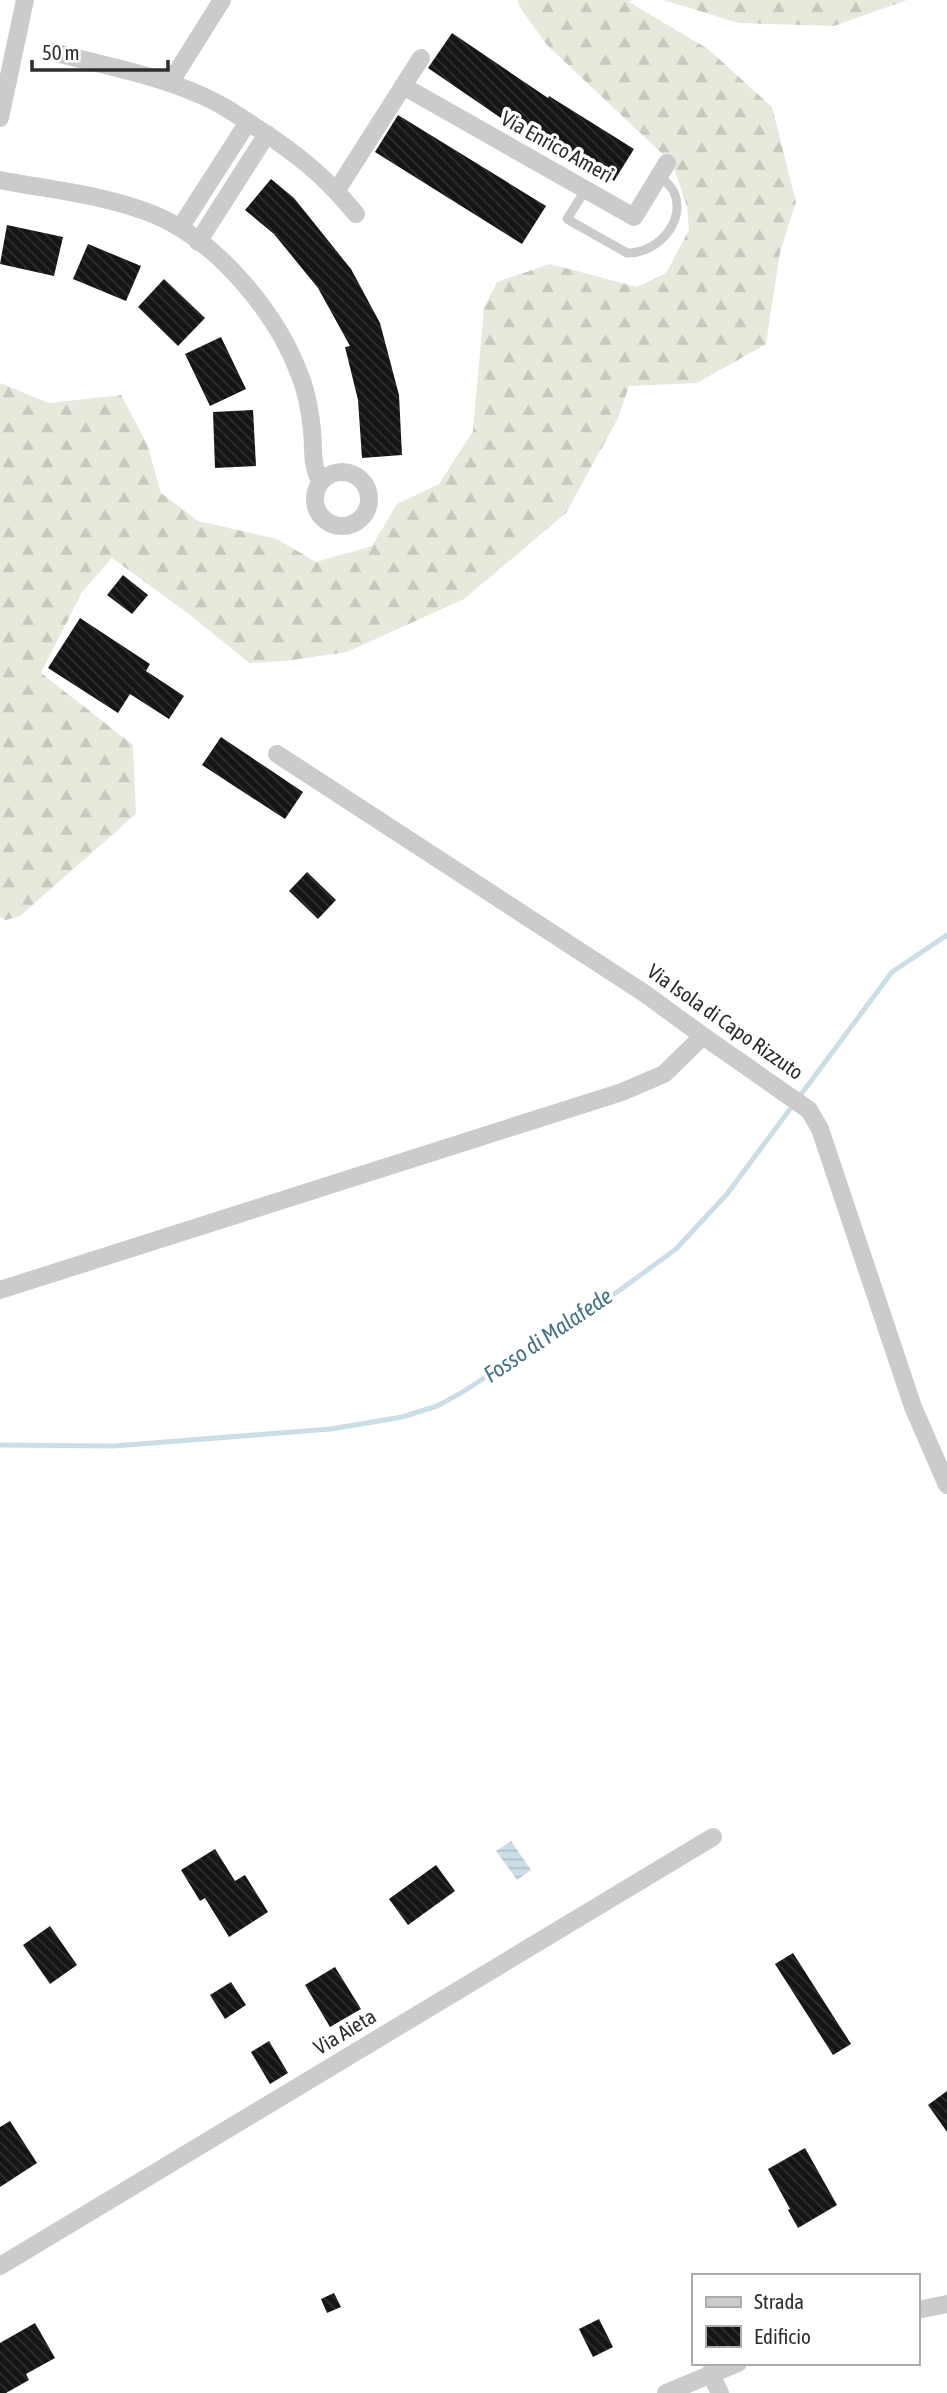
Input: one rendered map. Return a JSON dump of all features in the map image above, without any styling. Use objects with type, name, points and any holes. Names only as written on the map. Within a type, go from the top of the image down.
[{"type":"street","points":[[0,118],[25,0]]},
{"type":"street","points":[[170,83],[222,0]]},
{"type":"street","points":[[53,52],[170,83],[211,100],[300,156],[337,190],[356,214]]},
{"type":"street","points":[[337,190],[421,58]]},
{"type":"street","name":"Via Enrico Ameri","points":[[403,86],[634,217],[663,169]]},
{"type":"street","points":[[180,228],[248,122]]},
{"type":"street","points":[[198,242],[267,134]]},
{"type":"street","points":[[0,180],[131,206],[180,228],[217,257],[270,318],[292,357],[306,393],[312,432],[313,466],[320,482]]},
{"type":"street","name":"Via Isola di Capo Rizzuto","points":[[277,754],[644,993],[806,1107],[818,1123],[913,1407],[947,1485]]},
{"type":"street","points":[[0,1290],[622,1092],[664,1073],[703,1037]]},
{"type":"street","name":"Via Aieta","points":[[0,2266],[713,1838]]},
{"type":"street","points":[[919,2310],[947,2304]]},
{"type":"street","points":[[666,2393],[732,2365]]},
{"type":"street","points":[[710,2373],[720,2393]]},
{"type":"lane","points":[[586,190],[567,219],[627,253],[638,253],[660,242],[669,232],[675,216],[673,191],[663,169]]},
{"type":"green space","points":[[518,0],[632,0],[629,2],[708,49],[772,107],[796,202],[780,252],[766,344],[697,383],[629,386],[618,418],[566,513],[464,599],[347,652],[249,663],[189,614],[112,558],[82,592],[41,673],[133,745],[136,814],[20,916],[6,920],[0,917],[0,383],[49,403],[121,395],[147,444],[161,493],[198,521],[277,539],[316,562],[372,546],[397,504],[439,484],[473,431],[484,308],[497,282],[550,264],[637,287],[666,273],[689,230],[687,206],[672,163],[547,45],[519,6]]},
{"type":"green space","points":[[663,0],[907,0],[834,26],[739,23]]},
{"type":"water","points":[[511,1841],[531,1870],[517,1880],[496,1851]]},
{"type":"building","points":[[452,33],[548,98],[549,96],[634,149],[614,181],[518,122],[514,127],[428,68]]},
{"type":"building","points":[[398,115],[546,206],[522,244],[375,152]]},
{"type":"building","points":[[271,179],[294,198],[351,269],[380,323],[399,395],[402,455],[362,458],[358,400],[345,347],[350,346],[318,288],[274,234],[245,210]]},
{"type":"building","points":[[7,225],[63,237],[54,276],[0,264]]},
{"type":"building","points":[[88,244],[141,266],[126,301],[73,279]]},
{"type":"building","points":[[164,279],[205,318],[178,346],[138,307]]},
{"type":"building","points":[[221,337],[246,389],[210,406],[185,354]]},
{"type":"building","points":[[253,410],[256,466],[215,468],[213,412]]},
{"type":"building","points":[[123,575],[148,595],[132,614],[107,595]]},
{"type":"building","points":[[80,618],[150,664],[146,671],[184,696],[169,719],[130,694],[118,713],[48,668]]},
{"type":"building","points":[[221,737],[303,792],[285,819],[202,765]]},
{"type":"building","points":[[307,872],[336,900],[318,919],[289,891]]},
{"type":"building","points":[[215,1849],[235,1881],[245,1875],[268,1912],[229,1937],[205,1898],[200,1901],[181,1870]]},
{"type":"building","points":[[436,1865],[455,1891],[408,1925],[389,1899]]},
{"type":"building","points":[[50,1926],[77,1965],[50,1984],[23,1945]]},
{"type":"building","points":[[793,1953],[851,2044],[833,2055],[775,1964]]},
{"type":"building","points":[[335,1967],[361,2009],[330,2027],[305,1985]]},
{"type":"building","points":[[231,1982],[246,2005],[225,2019],[210,1995]]},
{"type":"building","points":[[269,2041],[288,2073],[270,2084],[251,2052]]},
{"type":"building","points":[[947,2091],[947,2132],[928,2105]]},
{"type":"building","points":[[10,2121],[37,2163],[0,2187],[0,2127]]},
{"type":"building","points":[[805,2148],[837,2205],[798,2228],[768,2169]]},
{"type":"building","points":[[334,2293],[341,2307],[327,2313],[321,2299]]},
{"type":"building","points":[[599,2319],[613,2347],[593,2357],[579,2329]]},
{"type":"building","points":[[35,2323],[55,2358],[26,2374],[29,2380],[6,2393],[0,2393],[0,2343]]},
{"type":"waterway","name":"Fosso di Malafede","points":[[0,1445],[114,1446],[331,1429],[402,1417],[437,1406],[620,1290],[676,1249],[727,1194],[892,972],[947,935]]}]
